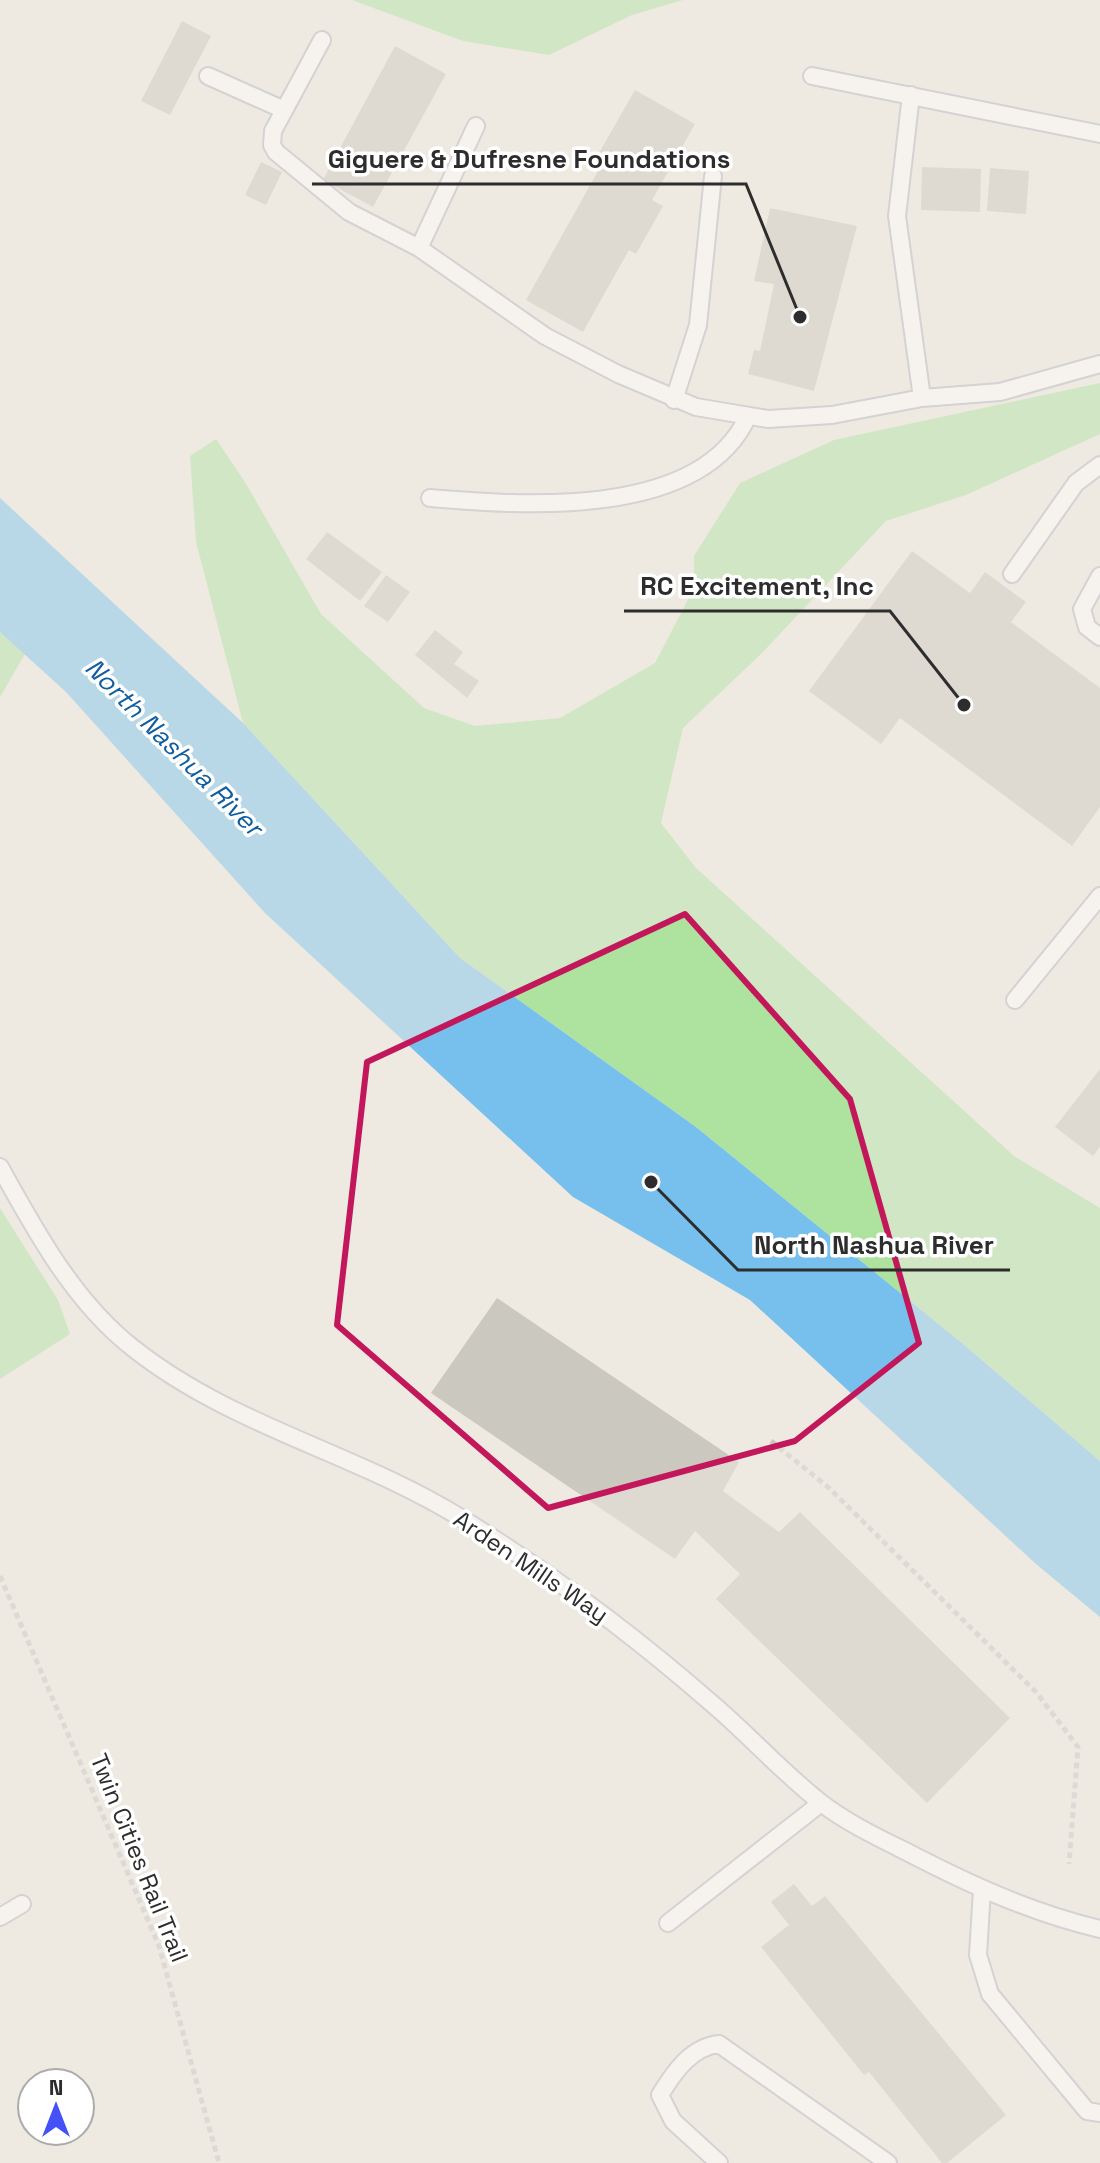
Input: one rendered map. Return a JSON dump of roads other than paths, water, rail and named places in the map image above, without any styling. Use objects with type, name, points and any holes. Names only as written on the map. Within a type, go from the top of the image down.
[{"type":"lane","points":[[322,40],[272,138],[276,152],[349,212],[419,248],[545,336],[674,400],[747,418],[832,415],[922,398],[1000,392],[1100,364]]},
{"type":"lane","points":[[208,76],[284,110]]},
{"type":"lane","points":[[812,76],[1100,134]]},
{"type":"lane","points":[[911,95],[897,216],[922,398]]},
{"type":"lane","points":[[419,248],[476,126]]},
{"type":"lane","points":[[674,400],[698,325],[713,176]]},
{"type":"lane","points":[[430,498],[541,504],[627,494],[666,484],[706,465],[740,433],[747,418]]},
{"type":"lane","points":[[1012,574],[1076,483],[1100,465]]},
{"type":"lane","points":[[1100,576],[1082,609],[1087,627],[1100,637]]},
{"type":"lane","points":[[1015,1000],[1100,896]]},
{"type":"lane","name":"Arden Mills Way","points":[[0,1167],[58,1265],[94,1310],[130,1346],[174,1379],[419,1495],[506,1547],[630,1635],[711,1702],[821,1803],[888,1842],[982,1889],[1020,1906],[1100,1929]]},
{"type":"lane","points":[[668,1923],[821,1803]]},
{"type":"lane","points":[[982,1889],[978,1955],[990,1994],[1087,2111],[1100,2113]]},
{"type":"lane","points":[[0,1917],[22,1904]]},
{"type":"lane","points":[[719,2163],[673,2121],[660,2095],[673,2073],[703,2046],[719,2044],[888,2163]]},
{"type":"water","points":[[0,498],[243,723],[460,958],[696,1127],[963,1344],[1100,1461],[1100,1617],[1036,1564],[750,1300],[573,1197],[265,913],[66,692],[0,632]]},
{"type":"place","name":"Giguere & Dufresne Foundations","points":[[800,317]]},
{"type":"place","name":"RC Excitement, Inc","points":[[964,705]]},
{"type":"place","name":"North Nashua River","points":[[651,1182]]}]
